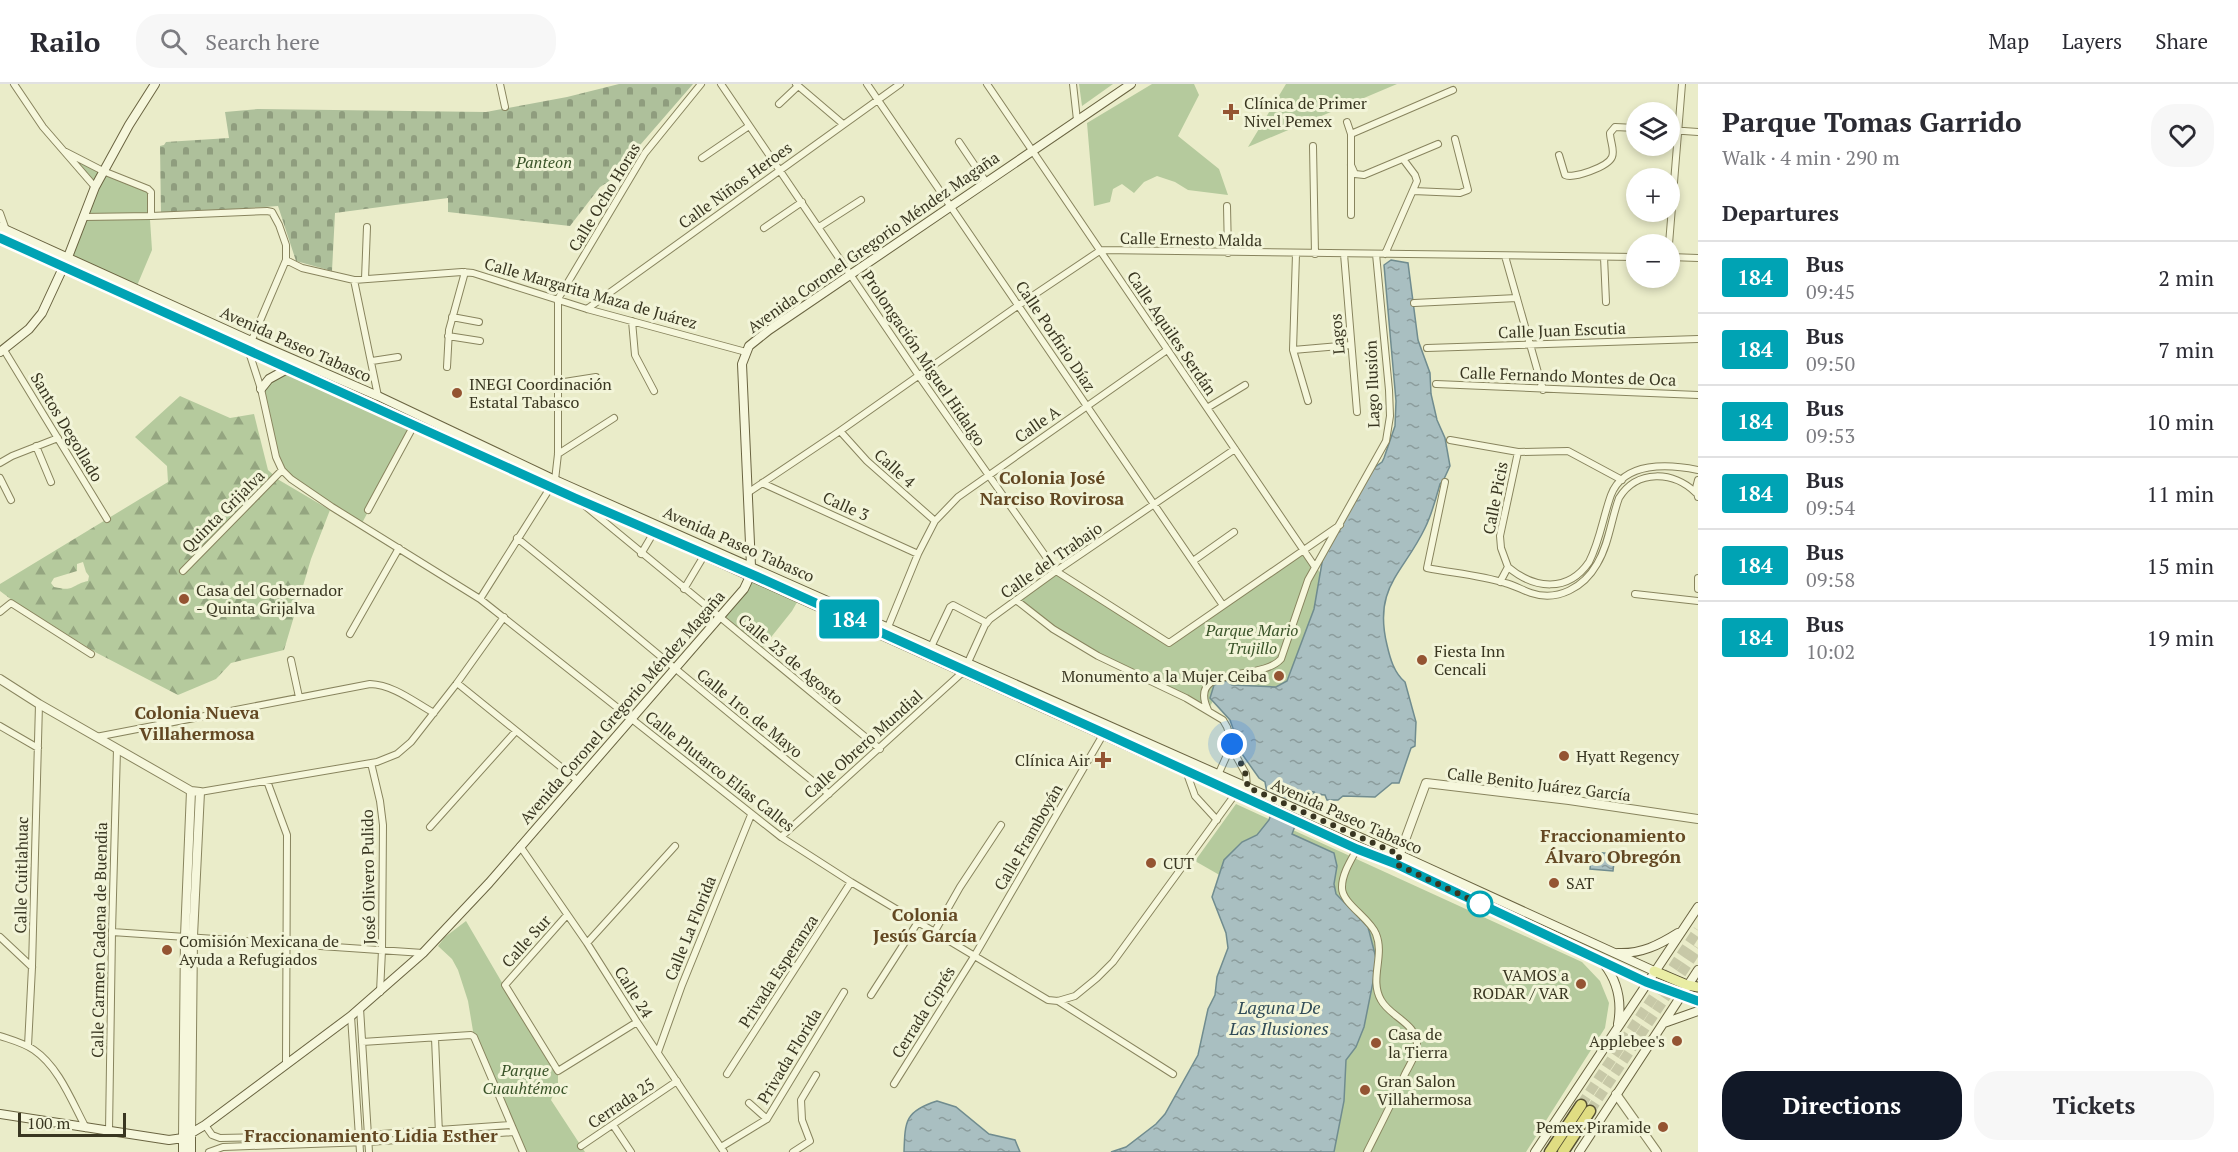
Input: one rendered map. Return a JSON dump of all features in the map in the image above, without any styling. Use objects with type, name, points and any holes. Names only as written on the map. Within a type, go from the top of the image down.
[{"type":"highway","points":[[1550,1152],[1586,1108],[1563,1152]]},
{"type":"main road","points":[[2,351],[39,318],[68,257],[95,187],[129,124],[155,84]]},
{"type":"main road","name":"Avenida Coronel Gregorio Méndez Magaña","points":[[187,1136],[351,1016],[423,953],[520,846],[744,589],[751,570],[742,364],[746,352],[754,341],[1131,84]]},
{"type":"main road","name":"Avenida Paseo Tabasco","points":[[3,228],[250,345],[289,368],[414,425],[751,570],[1357,849],[1396,864],[1646,982],[1698,1001]]},
{"type":"main road","name":"Avenida Paseo Tabasco","points":[[0,238],[63,267],[378,396],[553,483],[575,498],[705,554],[751,570],[888,627],[931,647],[966,668],[1247,787],[1687,986],[1698,987]]},
{"type":"main road","points":[[261,389],[269,379],[289,368]]},
{"type":"main road","points":[[595,516],[608,511]]},
{"type":"main road","points":[[1536,1152],[1646,982],[1698,907]]},
{"type":"main road","points":[[1615,953],[1628,954],[1650,949],[1683,929]]},
{"type":"main road","points":[[1602,961],[1610,972],[1621,1000],[1617,1029]]},
{"type":"main road","points":[[1579,1152],[1698,970]]},
{"type":"main road","points":[[1664,1023],[1698,1011]]},
{"type":"main road","points":[[0,1114],[155,1139],[187,1136]]},
{"type":"main road","points":[[183,1152],[187,1136]]},
{"type":"main road","points":[[187,1136],[191,1152]]},
{"type":"street","points":[[14,84],[43,127],[95,187]]},
{"type":"street","points":[[500,84],[505,107]]},
{"type":"street","name":"Calle Ocho Horas","points":[[558,298],[645,153],[701,84]]},
{"type":"street","name":"Prolongación Miguel Hidalgo","points":[[721,84],[919,376],[1056,571],[1167,643],[1303,548],[1340,525]]},
{"type":"street","name":"Calle Porfirio Díaz","points":[[867,84],[1222,604]]},
{"type":"street","name":"Calle Niños Heroes","points":[[587,309],[900,84]]},
{"type":"street","name":"Calle Aquiles Serdán","points":[[987,84],[1315,567]]},
{"type":"street","points":[[1073,84],[1077,120]]},
{"type":"street","points":[[1680,108],[1682,84]]},
{"type":"street","points":[[779,104],[797,85],[843,124]]},
{"type":"street","points":[[1351,134],[1453,90]]},
{"type":"street","points":[[1347,122],[1351,134],[1351,215]]},
{"type":"street","points":[[702,158],[749,126]]},
{"type":"street","points":[[1559,155],[1565,175],[1573,177],[1602,166],[1610,161],[1613,155],[1610,137],[1615,128],[1626,128]]},
{"type":"street","points":[[1680,131],[1698,132]]},
{"type":"street","points":[[1413,191],[1460,193],[1468,190],[1455,139]]},
{"type":"street","points":[[959,142],[986,182]]},
{"type":"street","points":[[1351,165],[1355,174],[1362,176],[1438,144]]},
{"type":"street","points":[[1313,146],[1315,254]]},
{"type":"street","points":[[66,152],[103,171],[148,189],[151,192],[151,216]]},
{"type":"street","points":[[1670,234],[1676,156]]},
{"type":"street","points":[[1385,254],[1417,179],[1403,159]]},
{"type":"street","points":[[819,227],[861,200]]},
{"type":"street","points":[[765,228],[802,202]]},
{"type":"street","points":[[1227,206],[1228,253]]},
{"type":"street","points":[[83,217],[272,212],[284,237],[286,260],[250,345],[276,457],[282,470]]},
{"type":"street","points":[[0,213],[3,228]]},
{"type":"street","points":[[365,279],[367,227]]},
{"type":"street","name":"Calle Ernesto Malda","points":[[748,492],[1101,250],[1626,257]]},
{"type":"street","points":[[1296,254],[1293,350],[1308,401]]},
{"type":"street","name":"Lagos","points":[[1344,254],[1358,412]]},
{"type":"street","name":"Lago Ilusión","points":[[1208,710],[1204,694],[1213,680],[1263,670],[1274,666],[1281,659],[1303,592],[1315,567],[1383,448],[1389,428],[1389,390],[1376,254]]},
{"type":"street","points":[[1504,256],[1532,344],[1543,390]]},
{"type":"street","points":[[1604,257],[1606,302]]},
{"type":"street","points":[[1680,257],[1698,258]]},
{"type":"street","name":"Calle Margarita Maza de Juárez","points":[[286,260],[302,268],[354,280],[465,272],[558,298],[587,309],[746,352]]},
{"type":"street","points":[[447,367],[448,336],[465,272]]},
{"type":"street","points":[[354,280],[378,396]]},
{"type":"street","points":[[480,599],[553,483],[558,454],[558,298]]},
{"type":"street","points":[[1414,303],[1517,298]]},
{"type":"street","points":[[452,317],[479,322]]},
{"type":"street","points":[[632,321],[635,355],[654,392]]},
{"type":"street","points":[[448,336],[480,341]]},
{"type":"street","name":"Calle Juan Escutia","points":[[1427,348],[1698,339]]},
{"type":"street","points":[[1293,350],[1351,345]]},
{"type":"street","name":"Calle A","points":[[888,627],[918,554],[935,521],[958,497],[1167,350]]},
{"type":"street","name":"Santos Degollado","points":[[2,351],[107,519]]},
{"type":"street","points":[[372,361],[398,357]]},
{"type":"street","points":[[558,383],[596,377]]},
{"type":"street","name":"Calle Fernando Montes de Oca","points":[[1436,384],[1698,395]]},
{"type":"street","points":[[1207,408],[1245,385]]},
{"type":"street","points":[[558,454],[614,418]]},
{"type":"street","points":[[368,510],[414,425]]},
{"type":"street","name":"Calle 4","points":[[840,431],[867,461],[935,521]]},
{"type":"street","points":[[0,463],[58,438]]},
{"type":"street","points":[[1450,440],[1518,452],[1568,451],[1622,480]]},
{"type":"street","points":[[36,446],[51,482]]},
{"type":"street","name":"Calle del Trabajo","points":[[966,668],[987,623],[1056,571],[1236,449]]},
{"type":"street","name":"Calle Picis","points":[[1508,567],[1501,548],[1500,536],[1518,452]]},
{"type":"street","points":[[1667,476],[1668,466]]},
{"type":"street","points":[[1500,582],[1508,567],[1528,580],[1543,585],[1553,586],[1568,582],[1583,571],[1595,550],[1611,496],[1622,480],[1643,469],[1668,466],[1698,470]]},
{"type":"street","name":"Calle Plutarco Elías Calles","points":[[282,470],[297,484],[504,616],[781,837],[851,882],[1041,996],[1058,1001],[1173,1074]]},
{"type":"street","name":"Quinta Grijalva","points":[[183,571],[282,470]]},
{"type":"street","points":[[1445,482],[1427,568],[1500,582],[1538,595],[1553,595],[1569,591],[1584,582],[1603,553],[1621,494],[1641,479],[1667,476],[1686,484],[1697,495]]},
{"type":"street","points":[[0,478],[11,500]]},
{"type":"street","points":[[1697,495],[1698,480]]},
{"type":"street","name":"Calle 3","points":[[762,483],[918,554]]},
{"type":"street","name":"Calle 23 de Agosto","points":[[575,498],[880,749]]},
{"type":"street","points":[[641,554],[654,532]]},
{"type":"street","points":[[1193,561],[1234,532]]},
{"type":"street","name":"Calle 1ro. de Mayo","points":[[517,538],[829,794]]},
{"type":"street","points":[[350,634],[399,548]]},
{"type":"street","points":[[1595,550],[1603,553]]},
{"type":"street","points":[[684,589],[705,554]]},
{"type":"street","points":[[1698,578],[1698,589]]},
{"type":"street","points":[[1635,594],[1698,601]]},
{"type":"street","points":[[1016,600],[1053,629],[1098,656],[1208,710],[1225,723],[1236,756],[1246,774],[1247,787]]},
{"type":"street","points":[[0,612],[11,603],[91,654]]},
{"type":"street","points":[[931,647],[953,605],[987,623]]},
{"type":"street","points":[[0,679],[117,750],[191,791],[200,792],[390,758],[404,748],[434,713],[504,616]]},
{"type":"street","points":[[291,660],[299,697]]},
{"type":"street","name":"Calle Obrero Mundial","points":[[781,837],[966,668]]},
{"type":"street","points":[[457,683],[577,780]]},
{"type":"street","points":[[96,737],[361,685],[378,684],[434,713]]},
{"type":"street","name":"Calle Cuitlahuac","points":[[28,1046],[39,704]]},
{"type":"street","points":[[0,726],[38,748]]},
{"type":"street","points":[[429,827],[516,730]]},
{"type":"street","name":"Calle Framboyán","points":[[975,955],[1104,733]]},
{"type":"street","points":[[1218,775],[1232,744]]},
{"type":"street","name":"Calle Carmen Cadena de Buendia","points":[[109,1131],[117,750]]},
{"type":"street","name":"José Olivero Pulido","points":[[370,763],[380,801],[382,820],[380,992]]},
{"type":"street","points":[[1185,770],[1195,796],[1216,820]]},
{"type":"street","points":[[267,781],[287,835],[286,1064]]},
{"type":"street","name":"Calle Benito Juárez García","points":[[1396,864],[1426,783],[1592,803],[1698,819]]},
{"type":"street","points":[[187,1136],[191,791]]},
{"type":"street","points":[[189,936],[200,792]]},
{"type":"street","points":[[1058,1001],[1067,1000],[1081,992],[1113,962],[1236,793]]},
{"type":"street","name":"Calle La Florida","points":[[658,1052],[682,985],[751,815]]},
{"type":"street","points":[[935,931],[960,887],[1001,825]]},
{"type":"street","name":"Calle 24","points":[[520,846],[587,943],[722,1150]]},
{"type":"street","points":[[587,943],[675,846]]},
{"type":"street","points":[[1357,849],[1348,866],[1342,887],[1343,892],[1372,924],[1378,937],[1376,983],[1379,998],[1387,1010],[1409,1026],[1417,1046],[1367,1152]]},
{"type":"street","name":"Privada Esperanza","points":[[728,1074],[851,882]]},
{"type":"street","name":"Calle Sur","points":[[567,915],[505,985],[558,1071],[637,1022]]},
{"type":"street","points":[[871,995],[918,922]]},
{"type":"street","points":[[112,932],[423,953]]},
{"type":"street","points":[[0,937],[32,967]]},
{"type":"street","name":"Cerrada Ciprés","points":[[894,1084],[975,955]]},
{"type":"street","name":"Privada Florida","points":[[722,1150],[767,1119],[844,992]]},
{"type":"street","points":[[360,1008],[369,1152]]},
{"type":"street","points":[[351,1016],[360,1152]]},
{"type":"street","points":[[362,1042],[467,1034],[474,1037],[523,1152]]},
{"type":"street","points":[[0,1035],[28,1046],[44,1058],[57,1075],[86,1128]]},
{"type":"street","points":[[435,1038],[439,1133]]},
{"type":"street","points":[[793,1152],[810,1141],[802,1120],[801,1100],[816,1075]]},
{"type":"street","name":"Cerrada 25","points":[[581,1146],[677,1081]]},
{"type":"street","points":[[1616,1094],[1657,1152]]},
{"type":"street","points":[[749,1103],[767,1119]]},
{"type":"street","points":[[205,1125],[212,1135],[220,1138],[358,1139],[511,1125]]},
{"type":"street","points":[[613,1125],[632,1152]]},
{"type":"street","points":[[439,1133],[514,1132]]},
{"type":"street","points":[[209,1152],[223,1147],[358,1139]]},
{"type":"green space","name":"Panteon","points":[[619,84],[693,84],[608,182],[600,187],[570,226],[448,212],[448,198],[335,213],[332,271],[296,261],[278,206],[161,214],[160,146],[166,142],[229,138],[225,112],[258,109],[486,112],[567,97]]},
{"type":"green space","points":[[1079,84],[1113,84],[1082,106]]},
{"type":"green space","points":[[1152,84],[1194,84],[1199,95],[1178,136],[1219,169],[1228,195],[1188,190],[1175,182],[1157,176],[1144,182],[1134,193],[1122,184],[1113,189],[1110,202],[1094,206],[1087,123]]},
{"type":"green space","points":[[1286,84],[1397,84],[1248,147]]},
{"type":"green space","points":[[66,152],[148,189],[152,250],[136,288],[68,257],[95,187]]},
{"type":"green space","points":[[289,368],[414,425],[361,525],[282,470],[261,389]]},
{"type":"green space","points":[[180,396],[230,418],[254,414],[268,470],[279,480],[330,510],[311,559],[284,650],[231,663],[216,679],[178,695],[95,652],[0,591],[0,584],[168,482],[167,466],[135,437]],"holes":[[[83,562],[89,576],[88,581],[70,588],[54,587],[51,583],[54,578],[77,571],[77,564]]]},
{"type":"green space","name":"Parque Mario Trujillo","points":[[1303,548],[1321,574],[1314,609],[1287,681],[1276,687],[1232,685],[1213,701],[1208,710],[1098,656],[1053,629],[1016,600],[1056,571],[1165,642]]},
{"type":"green space","points":[[758,577],[800,597],[792,611],[760,651],[719,617]]},
{"type":"green space","points":[[1236,804],[1582,962],[1600,981],[1609,1003],[1605,1028],[1526,1152],[1321,1152],[1223,877],[1195,861]]},
{"type":"green space","name":"Parque Cuauhtémoc","points":[[466,921],[511,998],[558,1071],[558,1083],[551,1100],[585,1152],[523,1152],[474,1037],[468,1001],[458,970],[452,959],[438,946],[445,937]]},
{"type":"water","name":"Laguna De Las Ilusiones","points":[[1391,260],[1408,263],[1418,340],[1430,373],[1431,394],[1437,420],[1445,438],[1450,466],[1440,484],[1425,528],[1392,582],[1384,609],[1387,645],[1395,670],[1405,682],[1416,722],[1415,746],[1411,748],[1399,783],[1392,783],[1375,797],[1343,796],[1338,800],[1327,800],[1325,795],[1308,791],[1292,834],[1334,853],[1337,866],[1334,884],[1336,894],[1368,927],[1377,962],[1364,1027],[1356,1047],[1346,1060],[1344,1101],[1334,1152],[1111,1152],[1126,1147],[1156,1124],[1165,1114],[1198,1055],[1208,1009],[1215,995],[1217,977],[1228,948],[1226,933],[1212,897],[1224,860],[1242,842],[1257,835],[1271,814],[1265,782],[1259,778],[1242,754],[1230,720],[1210,698],[1214,685],[1226,681],[1232,685],[1276,687],[1287,681],[1314,609],[1324,551],[1365,474],[1384,458],[1395,426],[1396,401],[1384,265]]},
{"type":"water","points":[[1592,852],[1615,854],[1613,871],[1590,869]]},
{"type":"water","points":[[937,1101],[956,1107],[989,1134],[1015,1140],[1020,1152],[904,1152],[906,1125],[909,1119],[918,1109]]},
{"type":"tunnel","points":[[1581,1105],[1698,930]]},
{"type":"tunnel","points":[[1590,1111],[1698,948]]},
{"type":"bus line","name":"184","points":[[0,238],[575,498],[758,577],[1357,849],[1396,864],[1646,982],[1698,1001]]},
{"type":"place","name":"Clínica de Primer Nivel Pemex","points":[[1231,112]]},
{"type":"place","name":"INEGI Coordinación Estatal Tabasco","points":[[457,393]]},
{"type":"place","name":"Casa del Gobernador - Quinta Grijalva","points":[[184,599]]},
{"type":"place","name":"Fiesta Inn Cencali","points":[[1422,660]]},
{"type":"place","name":"Monumento a la Mujer Ceiba","points":[[1279,676]]},
{"type":"place","name":"Hyatt Regency","points":[[1564,756]]},
{"type":"place","name":"Clínica Air","points":[[1103,760]]},
{"type":"place","name":"CUT","points":[[1151,863]]},
{"type":"place","name":"SAT","points":[[1554,883]]},
{"type":"place","name":"Comisión Mexicana de Ayuda a Refugiados","points":[[167,950]]},
{"type":"place","name":"VAMOS a RODAR / VAR","points":[[1581,984]]},
{"type":"place","name":"Applebee's","points":[[1677,1041]]},
{"type":"place","name":"Casa de la Tierra","points":[[1376,1043]]},
{"type":"place","name":"Gran Salon Villahermosa","points":[[1365,1090]]},
{"type":"place","name":"Pemex Piramide","points":[[1663,1127]]},
{"type":"district","name":"Colonia José Narciso Rovirosa","points":[[1052,488]]},
{"type":"district","name":"Colonia Nueva Villahermosa","points":[[197,723]]},
{"type":"district","name":"Fraccionamiento Álvaro Obregón","points":[[1613,846]]},
{"type":"district","name":"Colonia Jesús García","points":[[925,925]]},
{"type":"district","name":"Fraccionamiento Lidia Esther","points":[[371,1136]]},
{"type":"route","points":[[1232,744],[1246,774],[1247,787],[1400,855],[1396,864],[1480,904]]}]
